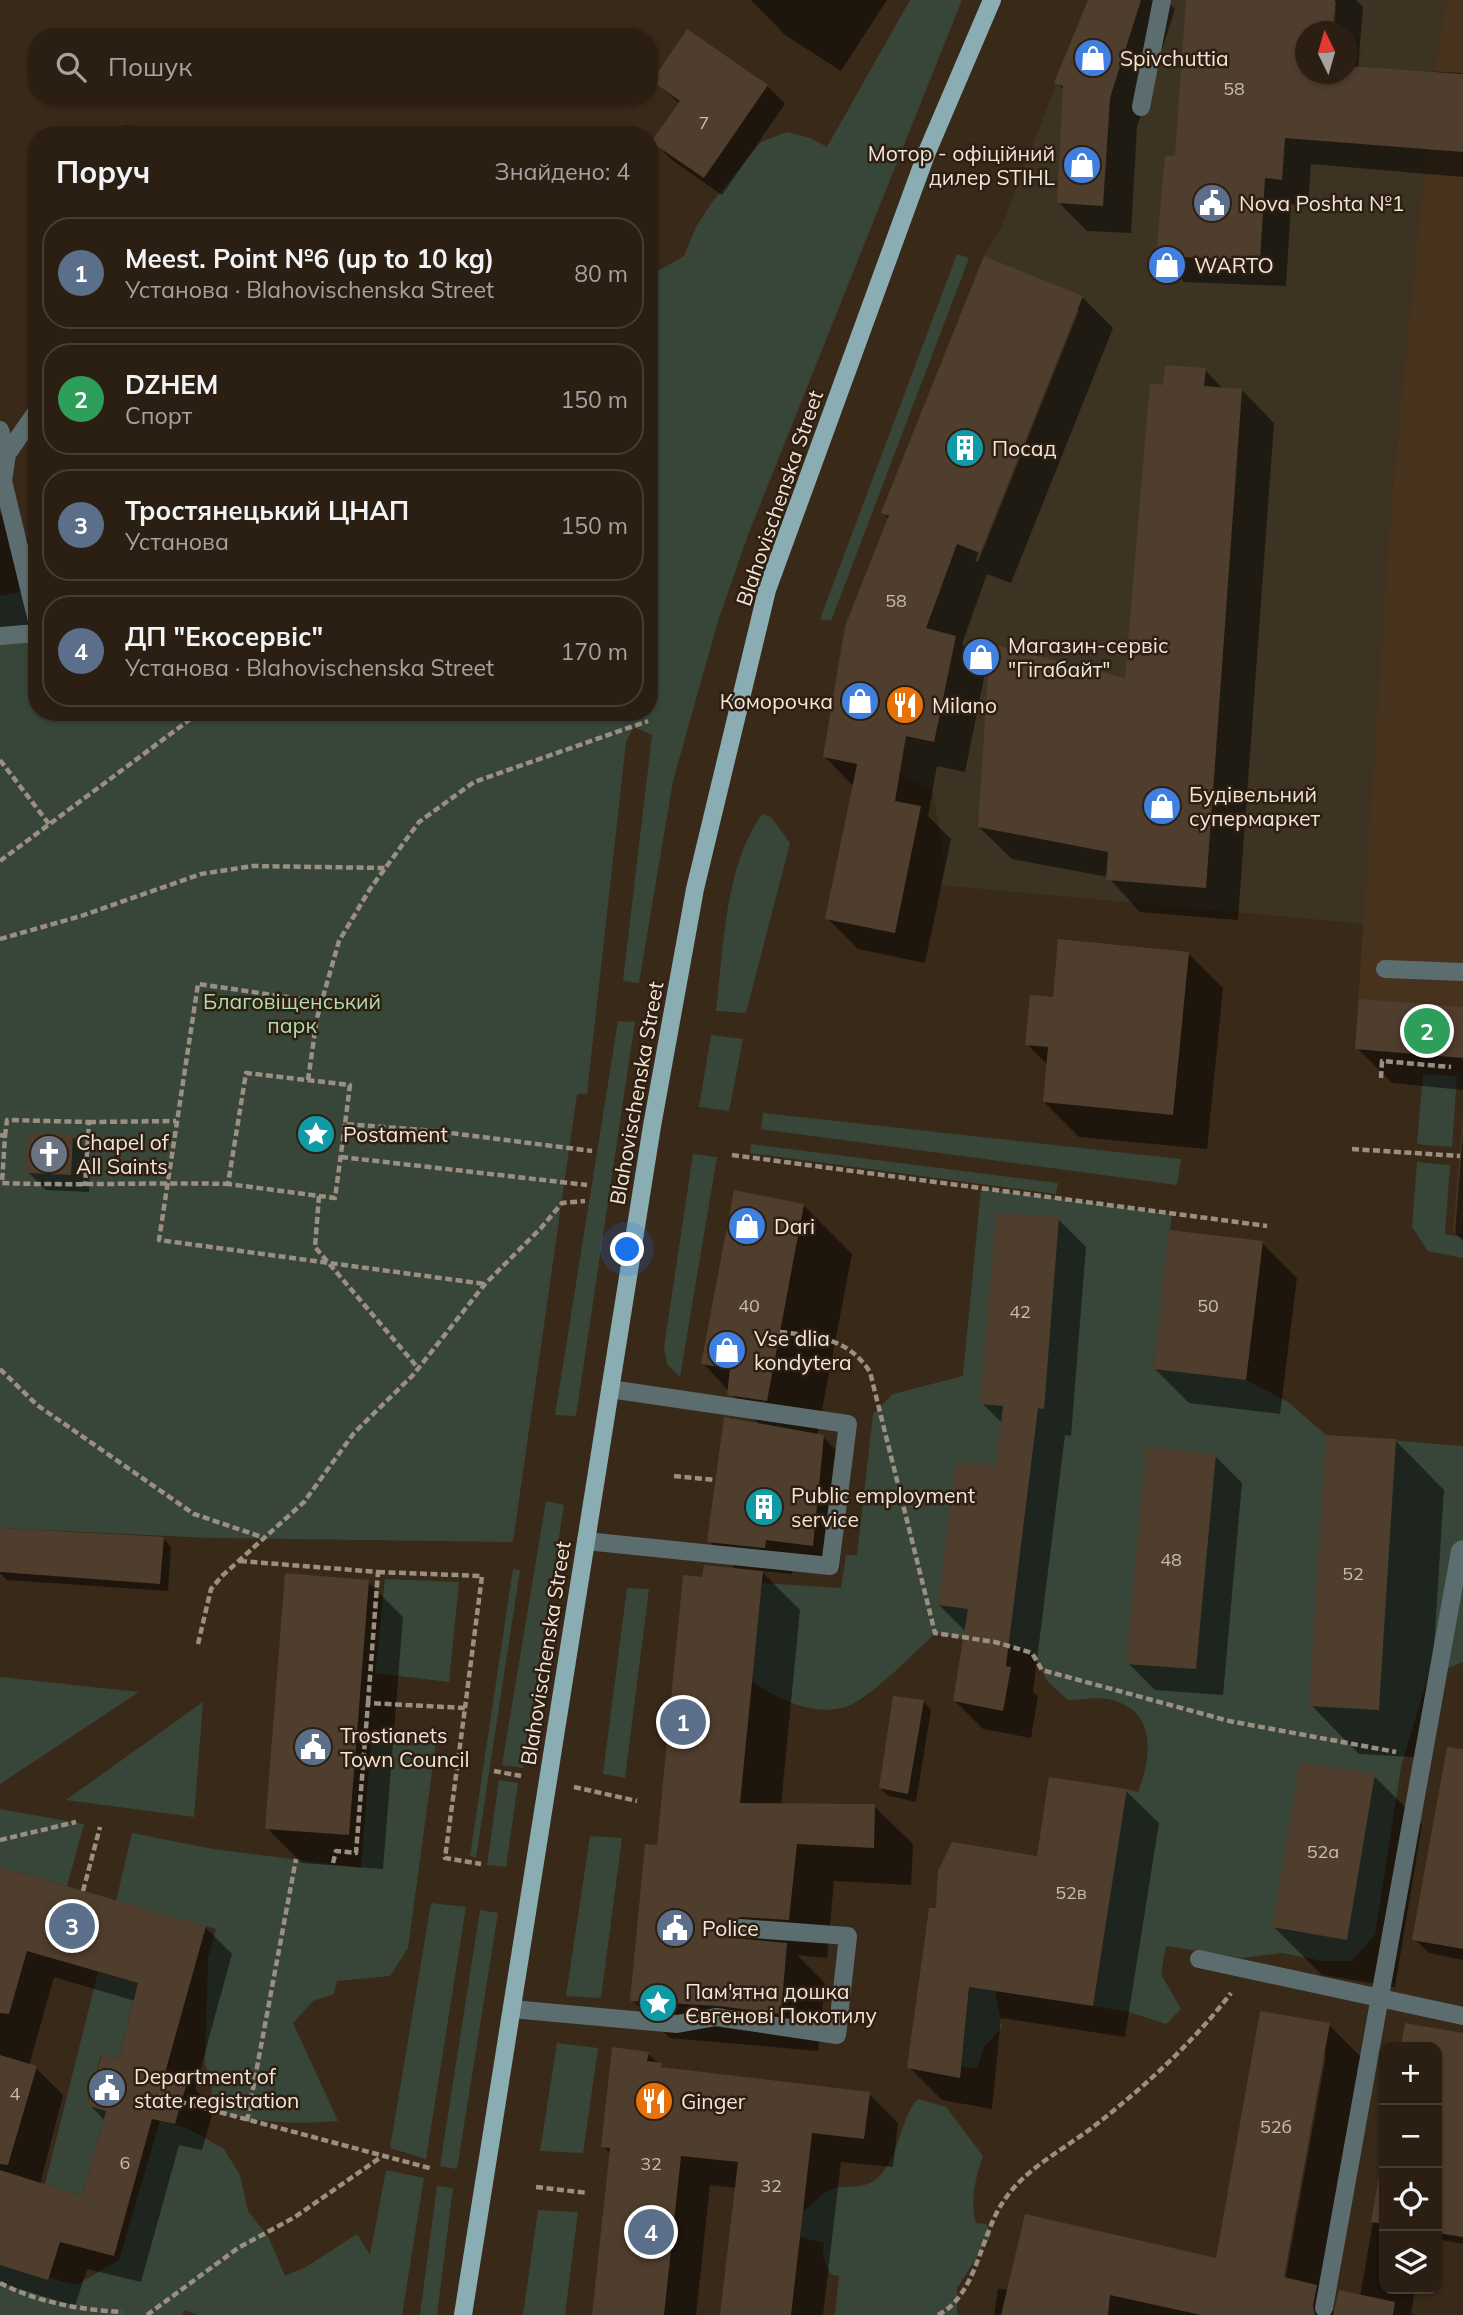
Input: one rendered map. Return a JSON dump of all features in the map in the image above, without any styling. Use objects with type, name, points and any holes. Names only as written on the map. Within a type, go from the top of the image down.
[{"type":"main road","name":"Blahovischenska Street","points":[[463,2315],[610,1389],[695,889],[767,590],[927,152],[992,0]]},
{"type":"lane","points":[[1141,107],[1162,0]]},
{"type":"lane","points":[[7,454],[28,424]]},
{"type":"lane","points":[[0,430],[7,454],[3,481],[28,584]]},
{"type":"lane","points":[[0,636],[28,634]]},
{"type":"lane","points":[[1385,969],[1463,972]]},
{"type":"lane","points":[[586,1541],[830,1566],[848,1424],[610,1389]]},
{"type":"lane","points":[[1324,2308],[1463,1549]]},
{"type":"lane","points":[[512,2009],[677,2024],[716,2017],[837,2035],[848,1936],[740,1927]]},
{"type":"lane","points":[[1199,1959],[1463,2016]]},
{"type":"path","points":[[0,861],[188,721]]},
{"type":"path","points":[[309,1080],[321,1002],[339,941],[385,868],[419,822],[474,782],[648,721]]},
{"type":"path","points":[[0,760],[49,824]]},
{"type":"path","points":[[0,939],[81,916],[201,874],[253,866],[385,868]]},
{"type":"path","points":[[321,1002],[198,984],[159,1240],[485,1284]]},
{"type":"path","points":[[1381,1078],[1382,1061],[1451,1067]]},
{"type":"path","points":[[176,1121],[7,1119],[3,1135],[2,1183],[85,1186],[167,1181],[228,1184],[335,1198],[351,1085],[246,1073],[228,1184]]},
{"type":"path","points":[[85,1186],[89,1122]]},
{"type":"path","points":[[345,1124],[435,1131],[592,1151]]},
{"type":"path","points":[[1352,1149],[1460,1156]]},
{"type":"path","points":[[732,1155],[1267,1226]]},
{"type":"path","points":[[341,1157],[587,1185]]},
{"type":"path","points":[[319,1196],[315,1247],[418,1368]]},
{"type":"path","points":[[198,1644],[211,1589],[304,1502],[354,1433],[418,1368],[485,1284],[562,1203],[585,1201]]},
{"type":"path","points":[[780,1332],[819,1336],[845,1344],[860,1356],[870,1372],[935,1633],[1020,1649],[1032,1653],[1042,1670],[1229,1721],[1423,1756]]},
{"type":"path","points":[[0,1368],[37,1405],[194,1514],[266,1538]]},
{"type":"path","points":[[674,1476],[715,1480]]},
{"type":"path","points":[[240,1561],[378,1572],[482,1576],[445,1858],[481,1864]]},
{"type":"path","points":[[333,1863],[335,1851],[356,1853],[378,1572]]},
{"type":"path","points":[[368,1703],[465,1707]]},
{"type":"path","points":[[0,1840],[76,1822]]},
{"type":"path","points":[[83,1891],[100,1827]]},
{"type":"path","points":[[247,2120],[296,1860]]},
{"type":"path","points":[[938,2315],[959,2300],[1003,2201],[1037,2166],[1127,2101],[1171,2060],[1218,2010],[1248,1970]]},
{"type":"path","points":[[159,2096],[433,2169]]},
{"type":"path","points":[[147,2315],[238,2248],[295,2217],[382,2156]]},
{"type":"path","points":[[537,2187],[588,2193]]},
{"type":"path","points":[[0,2283],[24,2296],[94,2311],[122,2312]]},
{"type":"shaded area","points":[[1088,0],[1446,0],[1433,75],[1391,501],[1364,924],[940,885],[944,862],[933,791],[900,773],[823,757],[843,631],[888,516],[881,513],[984,256],[1002,226]]},
{"type":"shaded area","points":[[1446,0],[1463,0],[1463,1058],[1355,1049],[1391,501],[1433,75]]},
{"type":"shaded area","points":[[1463,1114],[1463,1234],[1453,1233]]},
{"type":"green space","name":"Благовіщенський парк","points":[[910,0],[962,0],[748,535],[718,621],[673,781],[639,983],[623,981],[652,735],[634,727],[626,742],[587,1094],[577,1094],[513,1542],[211,1538],[0,1528],[0,596],[28,591],[28,721],[658,721],[658,271],[684,256],[696,227],[710,205],[761,142],[787,132],[810,138],[827,147]]},
{"type":"green space","points":[[957,254],[969,258],[831,621],[820,619]]},
{"type":"green space","points":[[762,814],[771,817],[790,843],[746,1013],[716,1011],[733,883],[749,835]]},
{"type":"green space","points":[[618,1021],[635,1022],[576,1416],[555,1415]]},
{"type":"green space","points":[[711,1035],[743,1039],[729,1111],[699,1107]]},
{"type":"green space","points":[[1423,1074],[1457,1076],[1452,1147],[1417,1144]]},
{"type":"green space","points":[[763,1113],[1181,1159],[1177,1185],[761,1129]]},
{"type":"green space","points":[[751,1144],[1058,1183],[1056,1194],[750,1153]]},
{"type":"green space","points":[[693,1154],[717,1157],[680,1377],[667,1364],[664,1347]]},
{"type":"green space","points":[[1417,1162],[1450,1165],[1445,1234],[1463,1237],[1463,1258],[1428,1251],[1412,1227]]},
{"type":"green space","points":[[981,1188],[1172,1214],[1153,1369],[1246,1380],[1288,1402],[1326,1435],[1463,1446],[1463,1662],[1428,1676],[1401,1767],[1375,1935],[1352,1961],[1323,1961],[1282,1953],[1242,1958],[1166,1946],[1161,1974],[1181,2009],[1166,2024],[1129,2012],[1093,2006],[1127,1789],[1138,1792],[1146,1765],[1147,1738],[1138,1715],[1113,1700],[1068,1700],[1048,1682],[1032,1653],[995,1642],[935,1634],[869,1693],[848,1706],[823,1710],[797,1705],[752,1681],[762,1583],[841,1588],[846,1555],[857,1555],[873,1414],[893,1394],[963,1376]]},
{"type":"green space","points":[[546,1501],[564,1505],[523,1768],[502,1765]]},
{"type":"green space","points":[[513,1569],[520,1570],[476,1858],[470,1856]]},
{"type":"green space","points":[[385,1579],[459,1582],[449,1682],[375,1673]]},
{"type":"green space","points":[[627,1588],[649,1589],[625,1778],[603,1774]]},
{"type":"green space","points":[[0,1677],[139,1692],[0,1784]]},
{"type":"green space","points":[[203,1702],[194,1817],[66,1800]]},
{"type":"green space","points":[[372,1729],[437,1735],[408,1948],[390,1976],[337,1981],[334,1994],[313,2001],[293,2023],[338,2121],[274,2122],[210,2111],[212,2082],[205,2065],[208,1958],[216,1929],[116,1901],[132,1833],[213,1849],[361,1868]]},
{"type":"green space","points":[[499,1780],[518,1783],[506,1867],[487,1865]]},
{"type":"green space","points":[[0,1809],[84,1824],[67,1886],[0,1867]]},
{"type":"green space","points":[[590,1836],[622,1838],[601,1998],[566,1996]]},
{"type":"green space","points":[[431,1903],[466,1907],[426,2159],[390,2148]]},
{"type":"green space","points":[[480,1910],[498,1913],[457,2169],[440,2166]]},
{"type":"green space","points":[[98,1972],[138,1983],[119,2060],[101,2055],[87,2104],[106,2111],[82,2196],[45,2184]]},
{"type":"green space","points":[[970,1981],[994,1984],[1002,2027],[984,2047],[977,2069],[961,2066]]},
{"type":"green space","points":[[557,2043],[598,2048],[583,2153],[540,2151]]},
{"type":"green space","points":[[918,2099],[946,2107],[983,2156],[974,2190],[973,2206],[976,2223],[986,2224],[992,2234],[957,2288],[957,2315],[835,2315],[839,2276],[831,2274],[827,2266],[823,2256],[824,2243],[800,2237],[803,2212],[828,2191],[863,2185],[876,2179],[889,2164],[912,2106]]},
{"type":"green space","points":[[160,2121],[187,2128],[224,2149],[240,2175],[248,2211],[269,2238],[285,2276],[306,2267],[357,2234],[370,2255],[386,2170],[424,2178],[402,2315],[198,2315],[184,2310],[182,2315],[0,2315],[0,2265],[76,2285],[119,2260]]},
{"type":"green space","points":[[437,2186],[453,2188],[437,2315],[420,2315]]},
{"type":"green space","points":[[538,2210],[578,2212],[565,2315],[523,2315]]},
{"type":"building","points":[[1088,0],[1141,0],[1110,98],[1103,206],[1057,203],[1063,86],[1054,83]]},
{"type":"building","points":[[1186,0],[1335,0],[1333,21],[1295,21],[1295,84],[1358,84],[1358,67],[1463,74],[1463,152],[1285,138],[1282,180],[1265,178],[1260,260],[1156,256],[1165,156],[1175,156]]},
{"type":"building","points":[[687,29],[768,85],[704,178],[658,147],[658,132],[680,101],[658,85],[658,72]]},
{"type":"building","points":[[984,256],[1083,296],[980,553],[957,544],[926,628],[956,636],[934,742],[906,736],[895,801],[921,806],[895,933],[825,919],[857,764],[823,757],[846,624],[889,516],[881,513]]},
{"type":"building","points":[[1165,365],[1206,368],[1204,386],[1242,389],[1206,888],[1106,880],[1108,852],[978,827],[990,644],[1125,678],[1150,383],[1163,385]]},
{"type":"building","points":[[1058,939],[1189,952],[1173,1115],[1043,1102],[1048,1047],[1025,1045],[1030,995],[1053,997]]},
{"type":"building","points":[[1359,999],[1463,1007],[1463,1058],[1355,1049]]},
{"type":"building","name":"Chapel of All Saints","points":[[27,1133],[73,1135],[71,1175],[26,1173]]},
{"type":"building","points":[[734,1190],[804,1204],[767,1401],[727,1395],[730,1369],[701,1364]]},
{"type":"building","points":[[996,1213],[1059,1217],[1044,1409],[1038,1408],[1006,1666],[1011,1667],[1003,1711],[953,1701],[968,1609],[938,1605],[956,1461],[996,1466],[1003,1406],[980,1404]]},
{"type":"building","points":[[1169,1230],[1263,1241],[1246,1380],[1153,1369]]},
{"type":"building","name":"Public employment service","points":[[724,1417],[824,1435],[813,1546],[766,1540],[765,1548],[707,1542]]},
{"type":"building","points":[[1326,1435],[1396,1439],[1379,1710],[1309,1706]]},
{"type":"building","points":[[1146,1447],[1216,1454],[1196,1669],[1126,1664]]},
{"type":"building","points":[[0,1528],[164,1537],[160,1584],[0,1572]]},
{"type":"building","points":[[704,1565],[763,1571],[740,1803],[875,1804],[874,1848],[797,1844],[789,1920],[741,1917],[730,1922],[730,1932],[734,1938],[787,1943],[781,2014],[718,2006],[630,2001],[645,1844],[657,1845],[683,1575],[702,1577]]},
{"type":"building","name":"Trostianets Town Council","points":[[285,1573],[369,1580],[349,1835],[265,1829]]},
{"type":"building","points":[[893,1696],[924,1700],[908,1794],[879,1788]]},
{"type":"building","points":[[1447,1747],[1463,1749],[1463,1949],[1412,1940]]},
{"type":"building","points":[[1300,1762],[1375,1774],[1347,1940],[1272,1927]]},
{"type":"building","points":[[1049,1777],[1127,1789],[1093,2006],[969,1987],[960,2078],[907,2068],[929,1908],[936,1908],[938,1871],[952,1842],[1037,1856]]},
{"type":"building","points":[[0,1867],[206,1926],[165,2073],[188,2079],[175,2124],[152,2119],[114,2256],[60,2242],[48,2280],[0,2265],[0,2170],[82,2196],[106,2111],[87,2105],[102,2055],[119,2060],[138,1983],[27,1951],[9,2014],[0,2013]]},
{"type":"building","points":[[1260,2011],[1330,2023],[1284,2277],[1317,2285],[1313,2306],[1315,2315],[1201,2315],[1110,2295],[1108,2315],[1001,2315],[1025,2214],[1216,2258]]},
{"type":"building","points":[[1405,2023],[1463,2033],[1463,2237],[1442,2234],[1442,2042],[1402,2042]]},
{"type":"building","points":[[612,2047],[649,2052],[647,2061],[662,2063],[661,2067],[870,2092],[864,2139],[812,2133],[791,2315],[720,2315],[738,2162],[681,2156],[664,2315],[592,2315],[610,2148],[601,2147]]},
{"type":"building","points":[[0,2055],[37,2066],[8,2165],[0,2164]]},
{"type":"building","points":[[1379,2175],[1379,2223],[1371,2222]]},
{"type":"building","points":[[1339,2290],[1395,2302],[1393,2315],[1333,2315]]},
{"type":"place","name":"Spivchuttia","points":[[1093,58]]},
{"type":"place","name":"Мотор - офіційний дилер STIHL","points":[[1082,165]]},
{"type":"place","name":"Nova Poshta №1","points":[[1212,203]]},
{"type":"place","name":"WARTO","points":[[1167,265]]},
{"type":"place","name":"Посад","points":[[965,448]]},
{"type":"place","name":"Магазин-сервіс \"Гігабайт\"","points":[[981,657]]},
{"type":"place","name":"Коморочка","points":[[860,701]]},
{"type":"place","name":"Milano","points":[[905,705]]},
{"type":"place","name":"Будівельний супермаркет","points":[[1162,806]]},
{"type":"place","name":"DZHEM","points":[[1427,1031]]},
{"type":"place","name":"Postament","points":[[316,1134]]},
{"type":"place","name":"Chapel of All Saints","points":[[49,1154]]},
{"type":"place","name":"Dari","points":[[747,1226]]},
{"type":"place","name":"Vse dlia kondytera","points":[[727,1350]]},
{"type":"place","name":"Public employment service","points":[[764,1507]]},
{"type":"place","name":"Meest. Point №6 (up to 10 kg)","points":[[683,1722]]},
{"type":"place","name":"Trostianets Town Council","points":[[313,1747]]},
{"type":"place","name":"Тростянецький ЦНАП","points":[[72,1926]]},
{"type":"place","name":"Police","points":[[675,1928]]},
{"type":"place","name":"Пам'ятна дошка Євгенові Покотилу","points":[[658,2003]]},
{"type":"place","name":"Department of state registration","points":[[107,2088]]},
{"type":"place","name":"Ginger","points":[[654,2101]]},
{"type":"place","name":"ДП \"Екосервіс\"","points":[[651,2232]]}]
